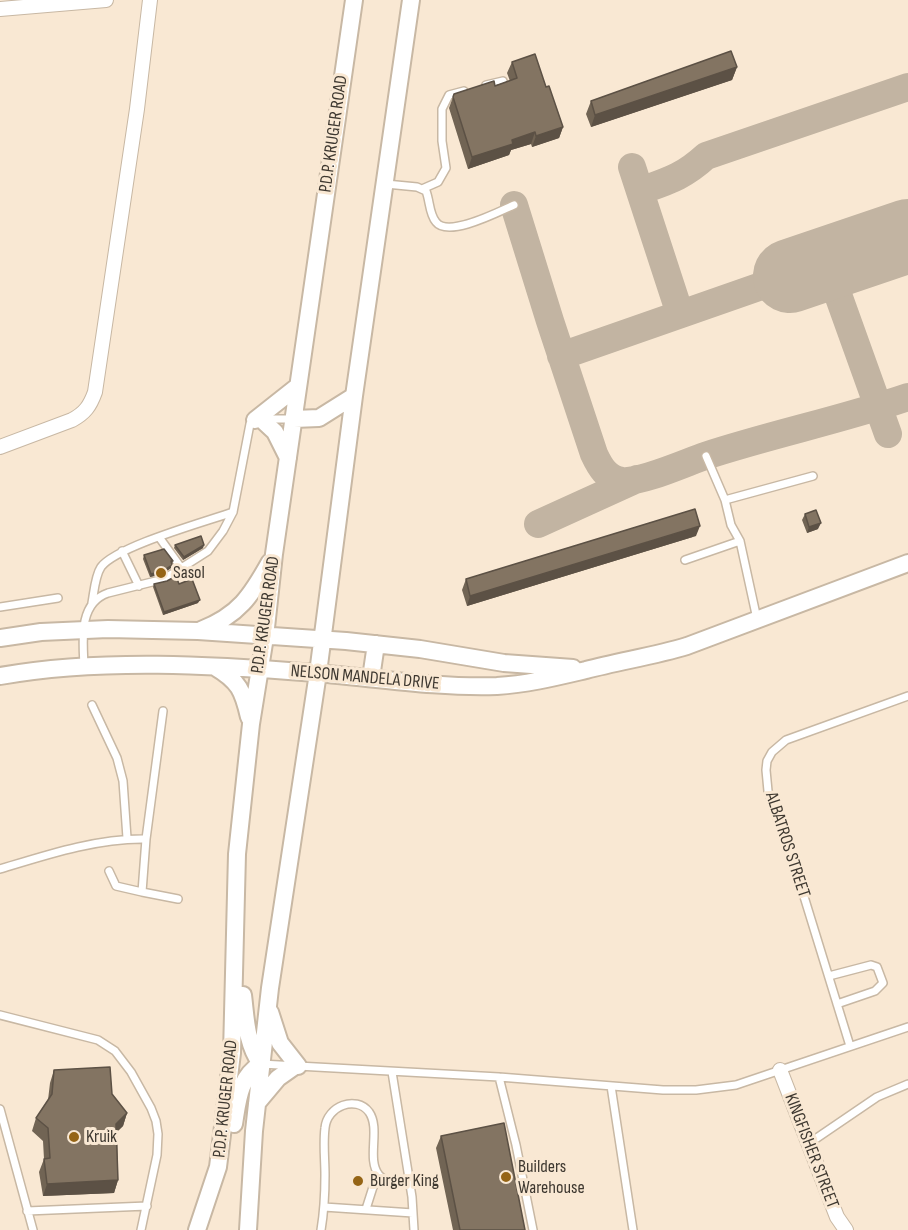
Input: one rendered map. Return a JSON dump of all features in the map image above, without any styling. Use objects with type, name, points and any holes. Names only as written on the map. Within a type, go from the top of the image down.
[{"type":"street","points":[[7,6],[106,0]]},
{"type":"street","points":[[0,447],[72,420],[83,414],[91,405],[95,392],[138,109],[150,0]]},
{"type":"street","name":"P.D.P. KRUGER ROAD","points":[[197,1230],[218,1167],[232,1053],[237,854],[251,724],[354,0]]},
{"type":"street","name":"P.D.P. KRUGER ROAD","points":[[248,1230],[257,1104],[268,1005],[318,673],[383,184],[411,0]]},
{"type":"street","points":[[288,459],[275,432],[258,419],[298,386]]},
{"type":"street","points":[[294,419],[319,418],[354,396]]},
{"type":"street","points":[[198,631],[221,621],[243,604],[254,592],[274,554]]},
{"type":"street","name":"NELSON MANDELA DRIVE","points":[[0,676],[25,671],[84,666],[259,669],[494,686],[536,681],[652,656],[718,636],[908,563]]},
{"type":"street","points":[[327,599],[335,623],[346,640]]},
{"type":"street","name":"NELSON MANDELA DRIVE","points":[[0,638],[41,632],[83,630],[198,631],[265,637],[346,640],[504,663],[586,670]]},
{"type":"street","points":[[371,678],[376,644]]},
{"type":"street","points":[[215,668],[238,685],[251,724]]},
{"type":"street","points":[[218,1167],[228,1147],[242,1085],[248,1074],[261,1064],[251,1049],[241,985],[234,969]]},
{"type":"street","points":[[257,1104],[278,1078],[297,1066],[280,1043],[268,1005]]},
{"type":"street","name":"KINGFISHER STREET","points":[[780,1070],[807,1145],[837,1217],[846,1230]]},
{"type":"lane","points":[[481,87],[503,81]]},
{"type":"lane","points":[[383,184],[423,189],[438,182],[446,168],[441,109],[449,95],[471,89]]},
{"type":"lane","points":[[423,189],[426,191],[434,220],[440,227],[448,229],[459,227],[514,205]]},
{"type":"lane","points":[[92,603],[99,596],[108,593],[164,579],[208,551],[223,531],[233,512],[250,424],[258,419],[294,419]]},
{"type":"lane","points":[[706,456],[725,500],[731,525],[740,541],[757,620]]},
{"type":"lane","points":[[725,500],[813,476]]},
{"type":"lane","points":[[84,666],[83,630],[99,570],[103,565],[122,551],[233,512]]},
{"type":"lane","points":[[159,537],[182,569]]},
{"type":"lane","points":[[685,560],[740,541]]},
{"type":"lane","points":[[122,551],[139,586]]},
{"type":"lane","points":[[0,607],[58,598]]},
{"type":"lane","name":"ALBATROS STREET","points":[[850,1046],[802,890],[772,806],[766,779],[767,761],[777,746],[786,740],[908,696]]},
{"type":"lane","points":[[92,705],[117,758],[123,782],[127,838]]},
{"type":"lane","points":[[142,892],[146,839],[163,711]]},
{"type":"lane","points":[[0,868],[56,852],[127,838],[146,839]]},
{"type":"lane","points":[[109,871],[112,882],[116,886],[178,899]]},
{"type":"lane","points":[[829,976],[871,964],[877,967],[883,983],[875,991],[837,1004]]},
{"type":"lane","points":[[0,1015],[99,1040],[115,1051],[131,1072],[156,1121],[157,1155],[141,1230]]},
{"type":"lane","points":[[261,1064],[499,1077],[663,1090],[717,1089],[908,1027]]},
{"type":"lane","points":[[392,1072],[410,1181],[414,1230]]},
{"type":"lane","points":[[499,1077],[516,1145],[533,1230]]},
{"type":"lane","points":[[807,1145],[877,1097],[908,1084]]},
{"type":"lane","points":[[611,1086],[633,1230]]},
{"type":"lane","points":[[321,1230],[324,1207],[325,1127],[327,1117],[337,1107],[354,1105],[364,1107],[368,1111],[371,1116],[376,1169],[380,1176],[392,1182],[410,1181]]},
{"type":"lane","points":[[0,1109],[33,1230]]},
{"type":"lane","points":[[366,1209],[373,1186],[380,1176]]},
{"type":"lane","points":[[27,1211],[147,1206]]},
{"type":"lane","points":[[324,1207],[413,1213]]},
{"type":"building","points":[[731,51],[737,67],[595,115],[591,101]]},
{"type":"building","points":[[535,54],[563,127],[536,136],[535,132],[512,140],[513,144],[472,157],[454,94],[494,81],[495,86],[517,78],[512,62]]},
{"type":"building","points":[[695,509],[700,526],[470,596],[466,579]]},
{"type":"building","points":[[816,510],[821,523],[809,527],[805,514]]},
{"type":"building","points":[[201,536],[204,545],[184,557],[175,545]]},
{"type":"building","points":[[164,549],[173,561],[171,561],[172,565],[163,571],[151,574],[144,555]]},
{"type":"building","points":[[176,576],[179,584],[192,579],[200,600],[164,612],[154,584]]},
{"type":"building","points":[[110,1067],[112,1094],[127,1113],[116,1124],[118,1180],[47,1184],[44,1159],[50,1158],[48,1128],[36,1118],[52,1094],[54,1070]]},
{"type":"building","points":[[504,1123],[525,1230],[460,1230],[441,1136]]},
{"type":"taxiway","points":[[640,191],[682,174],[706,156],[908,87]]},
{"type":"taxiway","points":[[632,167],[680,314]]},
{"type":"taxiway","points":[[514,205],[594,454],[602,468],[612,478],[622,481],[640,479],[730,448],[908,397]]},
{"type":"taxiway","points":[[827,264],[888,434]]},
{"type":"taxiway","points":[[561,356],[790,276]]},
{"type":"taxiway","points":[[538,524],[637,479]]},
{"type":"runway","points":[[790,276],[908,236]]},
{"type":"place","name":"Sasol","points":[[161,573]]},
{"type":"place","name":"Kruik","points":[[74,1137]]},
{"type":"place","name":"Builders Warehouse","points":[[506,1177]]},
{"type":"place","name":"Burger King","points":[[358,1181]]}]
